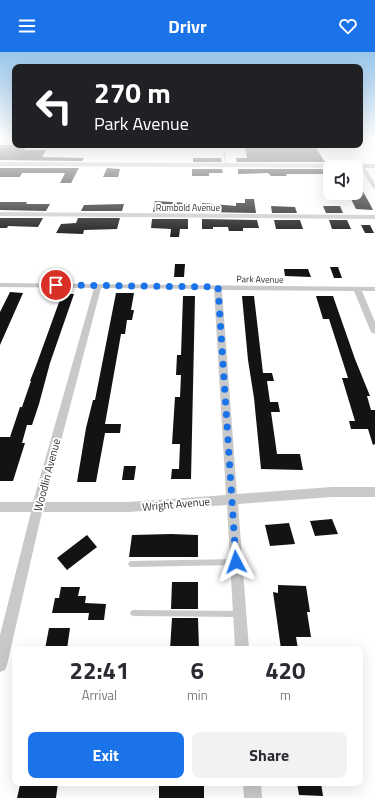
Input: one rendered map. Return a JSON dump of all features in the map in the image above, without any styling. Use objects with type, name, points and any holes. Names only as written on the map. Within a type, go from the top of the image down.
[{"type":"street","points":[[366,174],[375,187]]},
{"type":"street","name":"Rumbold Avenue","points":[[0,214],[375,217]]},
{"type":"street","name":"Park Avenue","points":[[0,285],[375,289]]},
{"type":"street","name":"Woodlin Avenue","points":[[0,665],[38,506],[98,286]]},
{"type":"street","points":[[218,287],[242,646]]},
{"type":"street","points":[[357,289],[375,332]]},
{"type":"street","name":"Wright Avenue","points":[[0,507],[128,507],[332,492],[375,492]]},
{"type":"street","points":[[252,786],[253,798]]},
{"type":"lane","points":[[131,564],[236,562]]},
{"type":"lane","points":[[134,613],[240,614]]},
{"type":"building","points":[[0,174],[22,174],[20,177],[0,177]]},
{"type":"building","points":[[65,174],[76,174],[71,183],[60,183]]},
{"type":"building","points":[[104,174],[119,174],[118,177],[103,177]]},
{"type":"building","points":[[192,174],[209,174],[209,176],[192,176]]},
{"type":"building","points":[[269,174],[323,174],[286,174],[287,176],[271,176]]},
{"type":"building","points":[[363,192],[373,210],[356,209],[352,200],[363,200]]},
{"type":"building","points":[[245,199],[254,199],[256,213],[202,212],[202,203],[236,206],[236,203],[245,203]]},
{"type":"building","points":[[155,201],[189,203],[188,212],[153,212]]},
{"type":"building","points":[[0,202],[50,204],[46,211],[0,210]]},
{"type":"building","points":[[124,204],[122,211],[81,211],[84,205]]},
{"type":"building","points":[[271,206],[295,207],[297,213],[272,213]]},
{"type":"building","points":[[323,206],[340,206],[343,213],[326,213]]},
{"type":"building","points":[[0,218],[43,218],[38,227],[8,226],[7,228],[0,228]]},
{"type":"building","points":[[78,218],[120,218],[117,229],[84,230],[83,234],[56,233],[61,224],[76,223]]},
{"type":"building","points":[[152,219],[188,219],[188,229],[180,229],[179,237],[170,237],[171,229],[151,228]]},
{"type":"building","points":[[202,219],[257,220],[259,228],[243,228],[243,231],[229,231],[228,227],[202,229]]},
{"type":"building","points":[[274,220],[300,220],[303,229],[276,229]]},
{"type":"building","points":[[329,220],[347,220],[351,229],[332,229]]},
{"type":"building","points":[[361,225],[370,225],[374,233],[365,233]]},
{"type":"building","points":[[175,264],[185,264],[184,277],[174,277]]},
{"type":"building","points":[[330,267],[338,267],[342,278],[334,278]]},
{"type":"building","points":[[284,269],[308,269],[311,277],[285,276]]},
{"type":"building","points":[[10,292],[23,293],[0,345],[0,312]]},
{"type":"building","points":[[116,293],[134,293],[131,310],[134,310],[132,320],[127,320],[125,334],[121,334],[105,424],[121,424],[120,433],[105,433],[96,482],[77,482],[86,428],[93,400],[95,400]]},
{"type":"building","points":[[62,294],[74,294],[50,363],[39,404],[32,425],[27,425],[22,443],[25,443],[13,481],[0,481],[0,437],[10,437]]},
{"type":"building","points":[[183,296],[195,296],[191,479],[171,479],[172,469],[179,469],[180,444],[172,444],[175,397],[180,397],[181,375],[176,375],[177,355],[181,355]]},
{"type":"building","points":[[242,296],[254,296],[263,373],[272,373],[274,381],[267,381],[270,402],[278,402],[280,412],[271,412],[277,454],[300,454],[303,470],[261,469]]},
{"type":"building","points":[[316,296],[333,296],[355,359],[370,396],[367,396],[371,410],[375,410],[375,444],[373,445],[368,429],[351,429],[349,421],[355,421],[342,378],[348,378],[329,319],[323,319]]},
{"type":"building","points":[[124,466],[136,466],[134,480],[122,480]]},
{"type":"building","points":[[332,519],[338,534],[315,536],[310,521]]},
{"type":"building","points":[[289,523],[295,544],[270,546],[265,525]]},
{"type":"building","points":[[87,535],[97,547],[67,570],[57,558]]},
{"type":"building","points":[[132,535],[198,535],[198,557],[129,557]]},
{"type":"building","points":[[172,582],[198,582],[198,609],[171,609]]},
{"type":"building","points":[[278,585],[306,586],[310,612],[307,612],[311,637],[296,637],[298,646],[281,646],[273,592],[278,593]]},
{"type":"building","points":[[61,587],[80,587],[78,596],[86,596],[85,603],[106,604],[104,620],[88,620],[89,613],[52,613],[55,598],[59,598]]},
{"type":"building","points":[[172,618],[198,618],[199,646],[170,646]]},
{"type":"building","points":[[49,628],[70,628],[67,646],[46,646]]},
{"type":"building","points":[[20,786],[58,786],[56,798],[17,798]]},
{"type":"building","points":[[159,786],[204,786],[204,798],[159,798]]},
{"type":"building","points":[[298,786],[321,786],[323,796],[299,795]]},
{"type":"route","points":[[56,285],[218,287],[236,562]]}]
